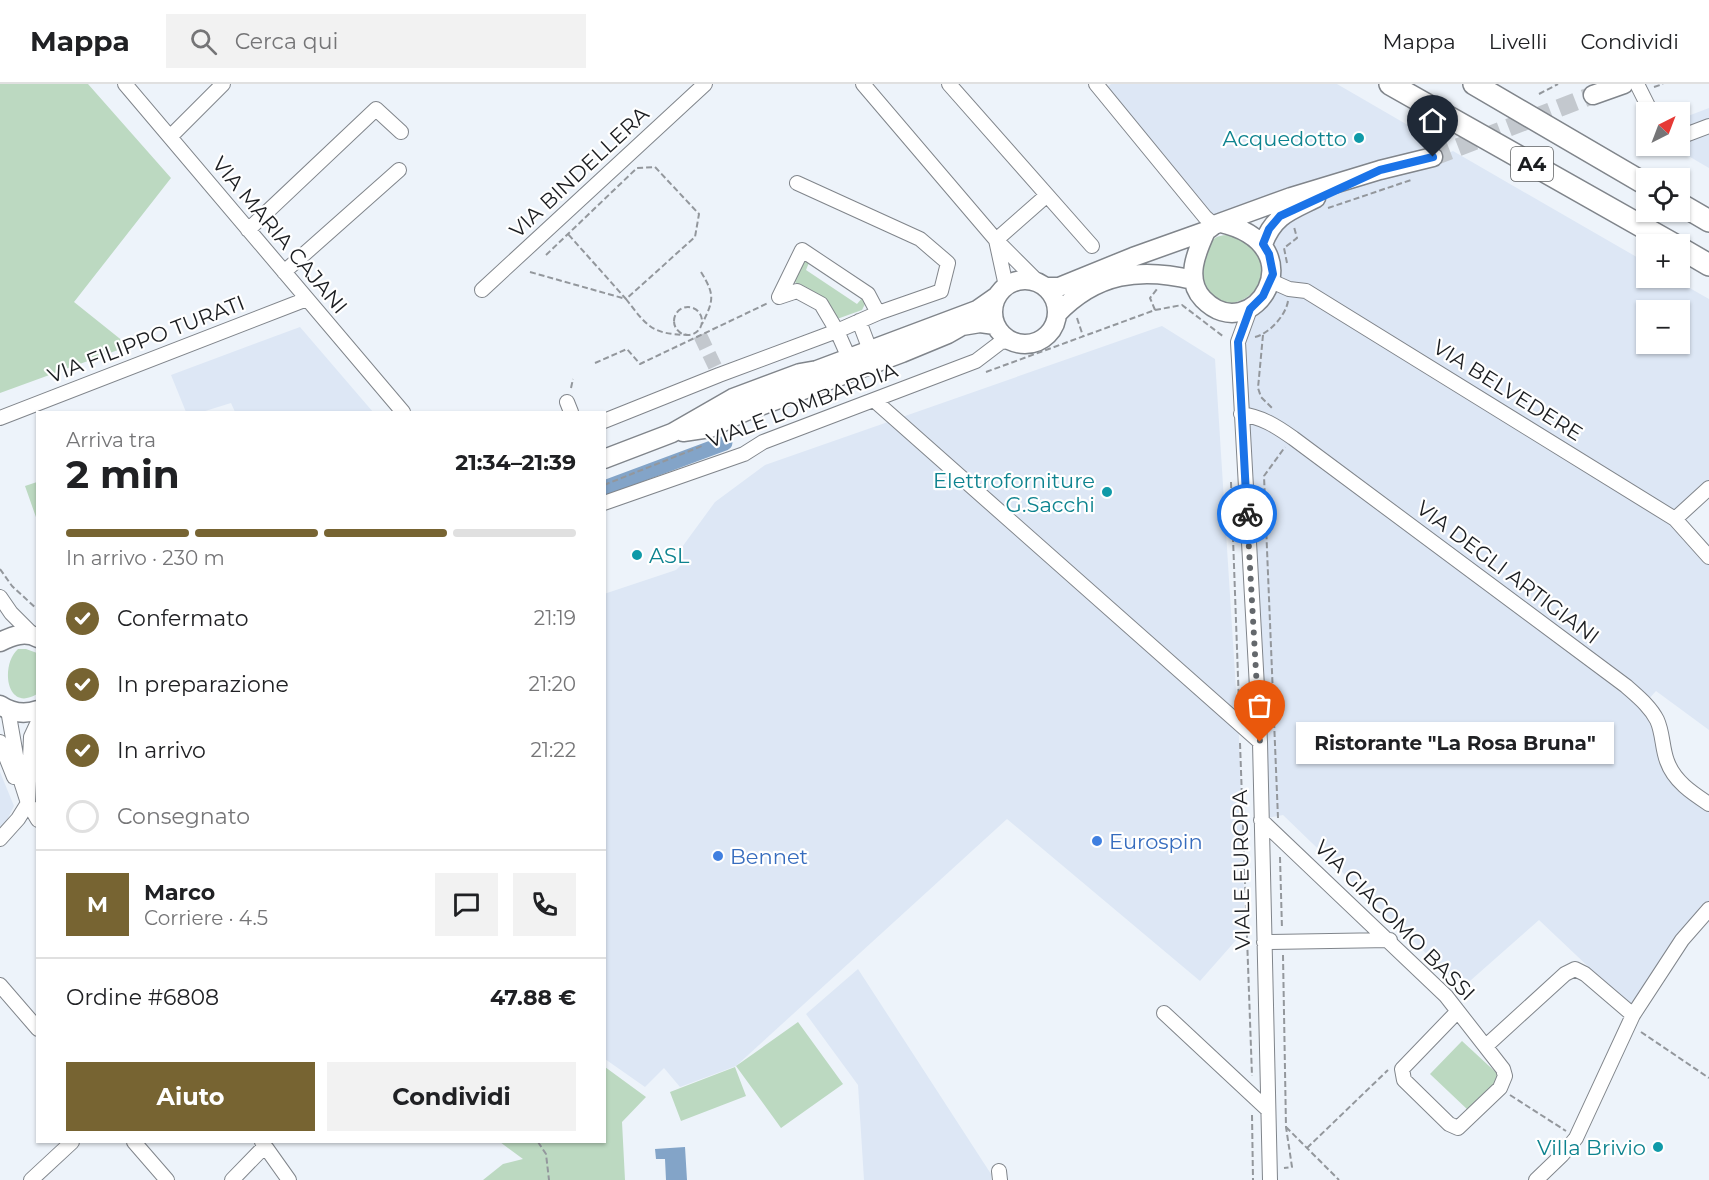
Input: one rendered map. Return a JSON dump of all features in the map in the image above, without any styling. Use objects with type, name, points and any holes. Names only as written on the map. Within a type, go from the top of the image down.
[{"type":"highway","name":"A4","points":[[1389,84],[1655,234]]},
{"type":"highway","name":"A4","points":[[1474,84],[1636,179]]},
{"type":"highway","points":[[1690,210],[1709,221]]},
{"type":"highway","points":[[1690,254],[1709,265]]},
{"type":"main road","points":[[1593,95],[1624,84]]},
{"type":"main road","points":[[1193,280],[1167,274],[1139,273],[1114,279],[1088,290],[1071,301],[1058,314],[1054,327],[1046,337],[1035,343],[1023,345],[1010,341],[1000,333],[995,325],[993,310],[1001,291],[1016,281],[1028,280],[1059,287],[1291,196],[1433,157]]},
{"type":"main road","points":[[1263,244],[1269,229],[1280,216],[1380,170]]},
{"type":"main road","points":[[1214,226],[1233,226],[1249,233],[1263,244],[1273,274],[1263,296],[1250,309],[1223,314],[1211,307],[1200,296],[1193,280],[1194,263],[1214,226]]},
{"type":"main road","points":[[1042,285],[1052,294],[1058,314]]},
{"type":"main road","name":"VIALE LOMBARDIA","points":[[606,458],[672,433],[733,398],[817,370],[977,310],[1001,291]]},
{"type":"main road","name":"VIALE LOMBARDIA","points":[[672,433],[710,428],[744,412],[902,353],[962,326],[980,323],[995,325]]},
{"type":"main road","points":[[0,642],[15,635],[35,636]]},
{"type":"main road","points":[[4,708],[20,713],[36,710]]},
{"type":"street","name":"VIA MARIA CAJANI","points":[[125,84],[402,411]]},
{"type":"street","points":[[170,137],[223,84]]},
{"type":"street","name":"VIA BINDELLERA","points":[[482,290],[705,84]]},
{"type":"street","points":[[863,84],[996,240],[1042,285]]},
{"type":"street","points":[[949,84],[1092,246]]},
{"type":"street","points":[[1096,84],[1214,226]]},
{"type":"street","points":[[1637,84],[1646,102]]},
{"type":"street","points":[[248,230],[376,109],[401,132]]},
{"type":"street","points":[[1690,133],[1709,126]]},
{"type":"street","points":[[284,272],[399,170]]},
{"type":"street","points":[[606,420],[878,313],[941,291],[948,263],[920,239],[797,183]]},
{"type":"street","points":[[996,240],[1046,196]]},
{"type":"street","points":[[996,240],[1001,291]]},
{"type":"street","points":[[779,297],[802,250],[868,294],[878,313]]},
{"type":"street","name":"VIA BELVEDERE","points":[[1271,281],[1289,289],[1306,291],[1675,519],[1709,557]]},
{"type":"street","name":"VIALE LOMBARDIA","points":[[779,297],[797,291],[821,304],[849,358],[865,360],[883,352],[902,353]]},
{"type":"street","name":"VIA FILIPPO TURATI","points":[[0,418],[306,299]]},
{"type":"street","name":"VIALE EUROPA","points":[[1250,309],[1238,342],[1260,742],[1269,1175]]},
{"type":"street","name":"VIALE LOMBARDIA","points":[[859,321],[870,350]]},
{"type":"street","name":"VIALE LOMBARDIA","points":[[606,502],[744,453],[764,442],[976,361],[1001,342],[1010,341]]},
{"type":"street","points":[[875,401],[1260,742]]},
{"type":"street","name":"VIA DEGLI ARTIGIANI","points":[[1241,414],[1255,416],[1271,423],[1293,438],[1640,698],[1658,722],[1667,762],[1673,772],[1682,785],[1708,804]]},
{"type":"street","points":[[1675,519],[1709,488]]},
{"type":"street","points":[[0,597],[11,613],[35,636]]},
{"type":"street","points":[[4,708],[28,803]]},
{"type":"street","points":[[0,839],[18,819],[28,803],[31,737],[36,726]]},
{"type":"street","points":[[0,742],[18,788],[36,817]]},
{"type":"street","name":"VIA GIACOMO BASSI","points":[[1261,820],[1390,940],[1446,996],[1503,1069],[1505,1076],[1500,1088]]},
{"type":"street","points":[[1536,1180],[1576,1138],[1631,1019],[1682,940],[1709,909]]},
{"type":"street","points":[[1264,942],[1390,940]]},
{"type":"street","points":[[1486,1046],[1565,974],[1575,969],[1585,974],[1631,1019]]},
{"type":"street","points":[[0,985],[36,1027]]},
{"type":"street","points":[[1457,1012],[1402,1070],[1404,1080],[1449,1124],[1458,1128],[1500,1088]]},
{"type":"street","points":[[1164,1013],[1268,1110]]},
{"type":"street","points":[[31,1180],[71,1143]]},
{"type":"street","points":[[135,1143],[167,1180]]},
{"type":"street","points":[[232,1180],[264,1144],[289,1180]]},
{"type":"path","points":[[1539,94],[1558,84]]},
{"type":"path","points":[[546,255],[637,168],[655,167],[699,214],[695,237],[626,299]]},
{"type":"path","points":[[1326,209],[1416,178]]},
{"type":"path","points":[[567,234],[646,324],[663,334],[687,334],[698,330],[710,307],[711,289],[701,272]]},
{"type":"path","points":[[530,272],[626,299]]},
{"type":"path","points":[[595,363],[627,349],[640,364],[779,297]]},
{"type":"path","points":[[687,334],[676,329],[674,322],[675,314],[681,308],[689,307],[697,310],[701,318],[700,326]]},
{"type":"path","points":[[1263,335],[1258,388],[1261,397],[1277,412]]},
{"type":"path","points":[[1253,1170],[1269,1175],[1292,1167],[1286,1127],[1283,942],[1264,476],[1293,438]]},
{"type":"path","points":[[1231,478],[1253,1180]]},
{"type":"path","points":[[0,569],[12,586],[36,608]]},
{"type":"path","points":[[1631,1019],[1709,1077]]},
{"type":"path","points":[[1307,1148],[1389,1069],[1402,1070]]},
{"type":"path","points":[[1500,1088],[1576,1138]]},
{"type":"path","points":[[1286,1127],[1339,1180]]},
{"type":"path","points":[[539,1143],[546,1154],[549,1180]]},
{"type":"shaded area","points":[[1111,84],[1337,84],[1449,149],[1214,221],[1106,88]]},
{"type":"shaded area","points":[[1709,108],[1709,168],[1688,156],[1690,115]]},
{"type":"shaded area","points":[[1453,151],[1636,257],[1636,288],[1690,288],[1709,299],[1709,496],[1681,523],[1709,555],[1709,730],[1656,691],[1646,702],[1669,761],[1709,804],[1709,905],[1633,1009],[1539,920],[1462,988],[1283,815],[1263,819],[1240,343],[1251,310],[1265,297],[1265,243],[1281,218],[1380,173],[1432,160]]},
{"type":"shaded area","points":[[1162,326],[1215,359],[1239,737],[1245,930],[1200,981],[1007,819],[736,1066],[680,1087],[664,1068],[645,1087],[606,1060],[606,593],[676,570],[685,561],[677,554],[715,502],[765,465]]},
{"type":"shaded area","points":[[300,327],[372,411],[235,411],[231,403],[205,411],[186,411],[171,375]]},
{"type":"shaded area","points":[[0,772],[14,806],[7,820],[0,827]]},
{"type":"shaded area","points":[[858,969],[991,1174],[991,1180],[864,1180],[858,1085],[806,1014]]},
{"type":"green space","points":[[0,84],[88,84],[171,178],[74,302],[129,346],[0,393]]},
{"type":"green space","points":[[1231,235],[1252,247],[1263,268],[1260,284],[1249,296],[1225,304],[1207,289],[1202,271],[1206,251],[1213,240],[1219,236]]},
{"type":"green space","points":[[805,259],[810,260],[806,270],[857,304],[863,297],[865,304],[862,310],[837,319],[830,314],[825,298],[793,280]]},
{"type":"green space","points":[[36,483],[36,517],[25,486]]},
{"type":"green space","points":[[18,649],[36,653],[36,694],[27,698],[18,697],[13,692],[9,685],[8,675],[12,656]]},
{"type":"green space","points":[[798,1022],[843,1084],[781,1128],[736,1066]]},
{"type":"green space","points":[[1462,1041],[1501,1077],[1469,1111],[1430,1074]]},
{"type":"green space","points":[[735,1067],[746,1096],[681,1121],[670,1092]]},
{"type":"green space","points":[[606,1068],[646,1097],[622,1122],[625,1180],[483,1180],[503,1164],[523,1159],[501,1143],[606,1143]]},
{"type":"water","points":[[685,1147],[687,1180],[666,1180],[665,1159],[656,1159],[655,1149]]},
{"type":"waterway","points":[[606,487],[725,443]]},
{"type":"tunnel","points":[[1433,157],[1593,95]]},
{"type":"tunnel","points":[[700,335],[719,375]]},
{"type":"way so far","points":[[1247,514],[1260,742]]},
{"type":"place","name":"Acquedotto","points":[[1359,138]]},
{"type":"place","name":"Elettroforniture G.Sacchi","points":[[1107,492]]},
{"type":"place","name":"ASL","points":[[637,555]]},
{"type":"place","name":"Ristorante \"La Rosa Bruna\"","points":[[1260,742]]},
{"type":"place","name":"Eurospin","points":[[1097,841]]},
{"type":"place","name":"Bennet","points":[[718,856]]},
{"type":"place","name":"Villa Brivio","points":[[1658,1147]]},
{"type":"route","points":[[1247,514],[1238,342],[1250,309],[1263,296],[1273,274],[1269,254],[1263,244],[1269,229],[1280,216],[1380,170],[1433,157]]}]
